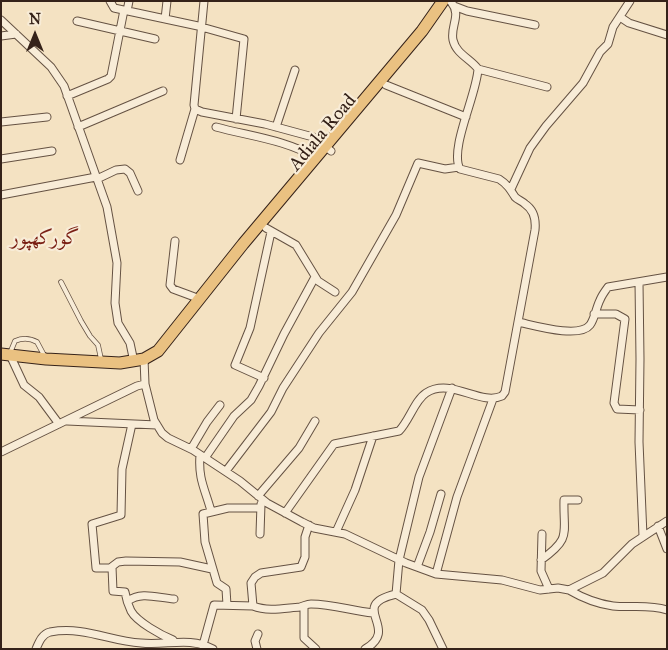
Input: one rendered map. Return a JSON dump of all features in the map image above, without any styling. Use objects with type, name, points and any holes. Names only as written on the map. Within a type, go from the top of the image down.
[{"type":"main road","name":"Adiala Road","points":[[139,360],[158,351],[243,244],[316,158],[328,149],[428,35],[450,3]]},
{"type":"main road","name":"Adiala Road","points":[[214,281],[268,230],[328,149],[422,31],[450,3]]},
{"type":"main road","points":[[7,355],[102,362],[139,360]]},
{"type":"street","points":[[110,1],[114,8],[200,26],[244,39],[236,119]]},
{"type":"street","points":[[67,96],[111,76],[120,31],[129,1]]},
{"type":"street","points":[[165,19],[167,1]]},
{"type":"street","points":[[180,160],[195,109],[200,26],[204,1]]},
{"type":"street","points":[[511,189],[530,148],[582,83],[600,52],[608,44],[612,30],[630,1]]},
{"type":"street","points":[[450,3],[467,11],[535,25]]},
{"type":"street","points":[[450,3],[457,16],[453,40],[459,51],[478,70],[547,87]]},
{"type":"street","points":[[620,17],[667,35]]},
{"type":"street","points":[[1,20],[54,72],[64,86],[106,207],[117,263],[115,303],[118,323],[139,360],[157,425],[168,438],[226,471],[285,513],[309,525],[345,534],[399,560],[436,574],[502,580],[540,590],[569,590],[579,596],[612,606],[656,606],[667,604]]},
{"type":"street","points":[[77,21],[155,39]]},
{"type":"street","points":[[1,36],[16,34]]},
{"type":"street","points":[[276,127],[295,70]]},
{"type":"street","points":[[459,167],[456,160],[478,70]]},
{"type":"street","points":[[386,85],[466,117]]},
{"type":"street","points":[[78,127],[163,91]]},
{"type":"street","points":[[195,109],[313,137],[328,149]]},
{"type":"street","points":[[1,122],[47,117]]},
{"type":"street","points":[[216,127],[290,146],[307,152],[316,158]]},
{"type":"street","points":[[1,159],[52,151]]},
{"type":"street","points":[[226,471],[270,412],[283,388],[319,333],[352,292],[396,215],[418,163],[445,169],[459,167],[499,179],[511,189],[517,199],[529,207],[536,226],[505,392],[502,396],[493,399],[452,388],[441,389],[425,394],[401,429],[390,433],[334,444],[285,513]]},
{"type":"street","points":[[1,195],[97,178],[116,170],[125,169],[130,173],[138,191]]},
{"type":"street","points":[[264,378],[235,365],[250,328],[268,230],[296,245],[315,277],[335,292]]},
{"type":"street","points":[[175,241],[170,284],[173,289],[200,299]]},
{"type":"street","points":[[211,511],[202,486],[199,468],[202,456],[234,416],[251,400],[315,277]]},
{"type":"street","points":[[518,322],[565,331],[578,331],[587,328],[591,324],[600,299],[608,287],[667,277]]},
{"type":"street","points":[[639,282],[639,442],[643,536]]},
{"type":"street","points":[[594,314],[616,314],[624,319],[614,403],[617,409],[640,410]]},
{"type":"street","points":[[7,355],[24,385],[40,397],[62,422],[157,425]]},
{"type":"street","points":[[2,450],[137,386],[145,384]]},
{"type":"street","points":[[396,594],[399,560],[419,477],[452,388]]},
{"type":"street","points":[[436,574],[457,497],[493,399]]},
{"type":"street","points":[[191,450],[207,422],[220,405]]},
{"type":"street","points":[[260,534],[260,497],[299,448],[315,421]]},
{"type":"street","points":[[132,424],[122,469],[121,515],[92,524],[96,568],[112,567],[118,562],[126,561],[180,562],[212,569]]},
{"type":"street","points":[[336,532],[354,490],[373,436]]},
{"type":"street","points":[[417,567],[441,494]]},
{"type":"street","points":[[541,560],[554,551],[563,540],[565,526],[564,500],[578,500]]},
{"type":"street","points":[[227,605],[226,589],[217,583],[212,569],[205,542],[202,516],[211,511],[228,508],[260,508]]},
{"type":"street","points":[[569,590],[603,573],[632,544],[667,521]]},
{"type":"street","points":[[253,606],[251,582],[257,575],[301,567],[305,557],[305,537],[309,525]]},
{"type":"street","points":[[658,526],[667,549]]},
{"type":"street","points":[[542,534],[541,572],[549,589]]},
{"type":"street","points":[[112,567],[112,589],[125,592],[130,610],[138,620],[175,642]]},
{"type":"street","points":[[365,649],[374,644],[379,635],[373,612],[378,601],[384,597],[396,594],[422,610],[443,649]]},
{"type":"street","points":[[128,601],[133,597],[142,595],[174,599]]},
{"type":"street","points":[[204,645],[214,604],[272,609],[312,604],[373,612]]},
{"type":"street","points":[[304,606],[304,638],[316,649]]},
{"type":"street","points":[[656,606],[667,610]]},
{"type":"street","points":[[36,649],[41,638],[48,632],[83,630],[141,643],[175,642],[204,645],[213,649]]},
{"type":"street","points":[[257,649],[255,641],[258,634]]},
{"type":"lane","points":[[61,282],[81,321],[98,345],[102,362]]},
{"type":"lane","points":[[7,355],[15,341],[31,339],[37,342],[46,358]]},
{"type":"district","name":"گورکھپور","points":[[45,239]]}]
